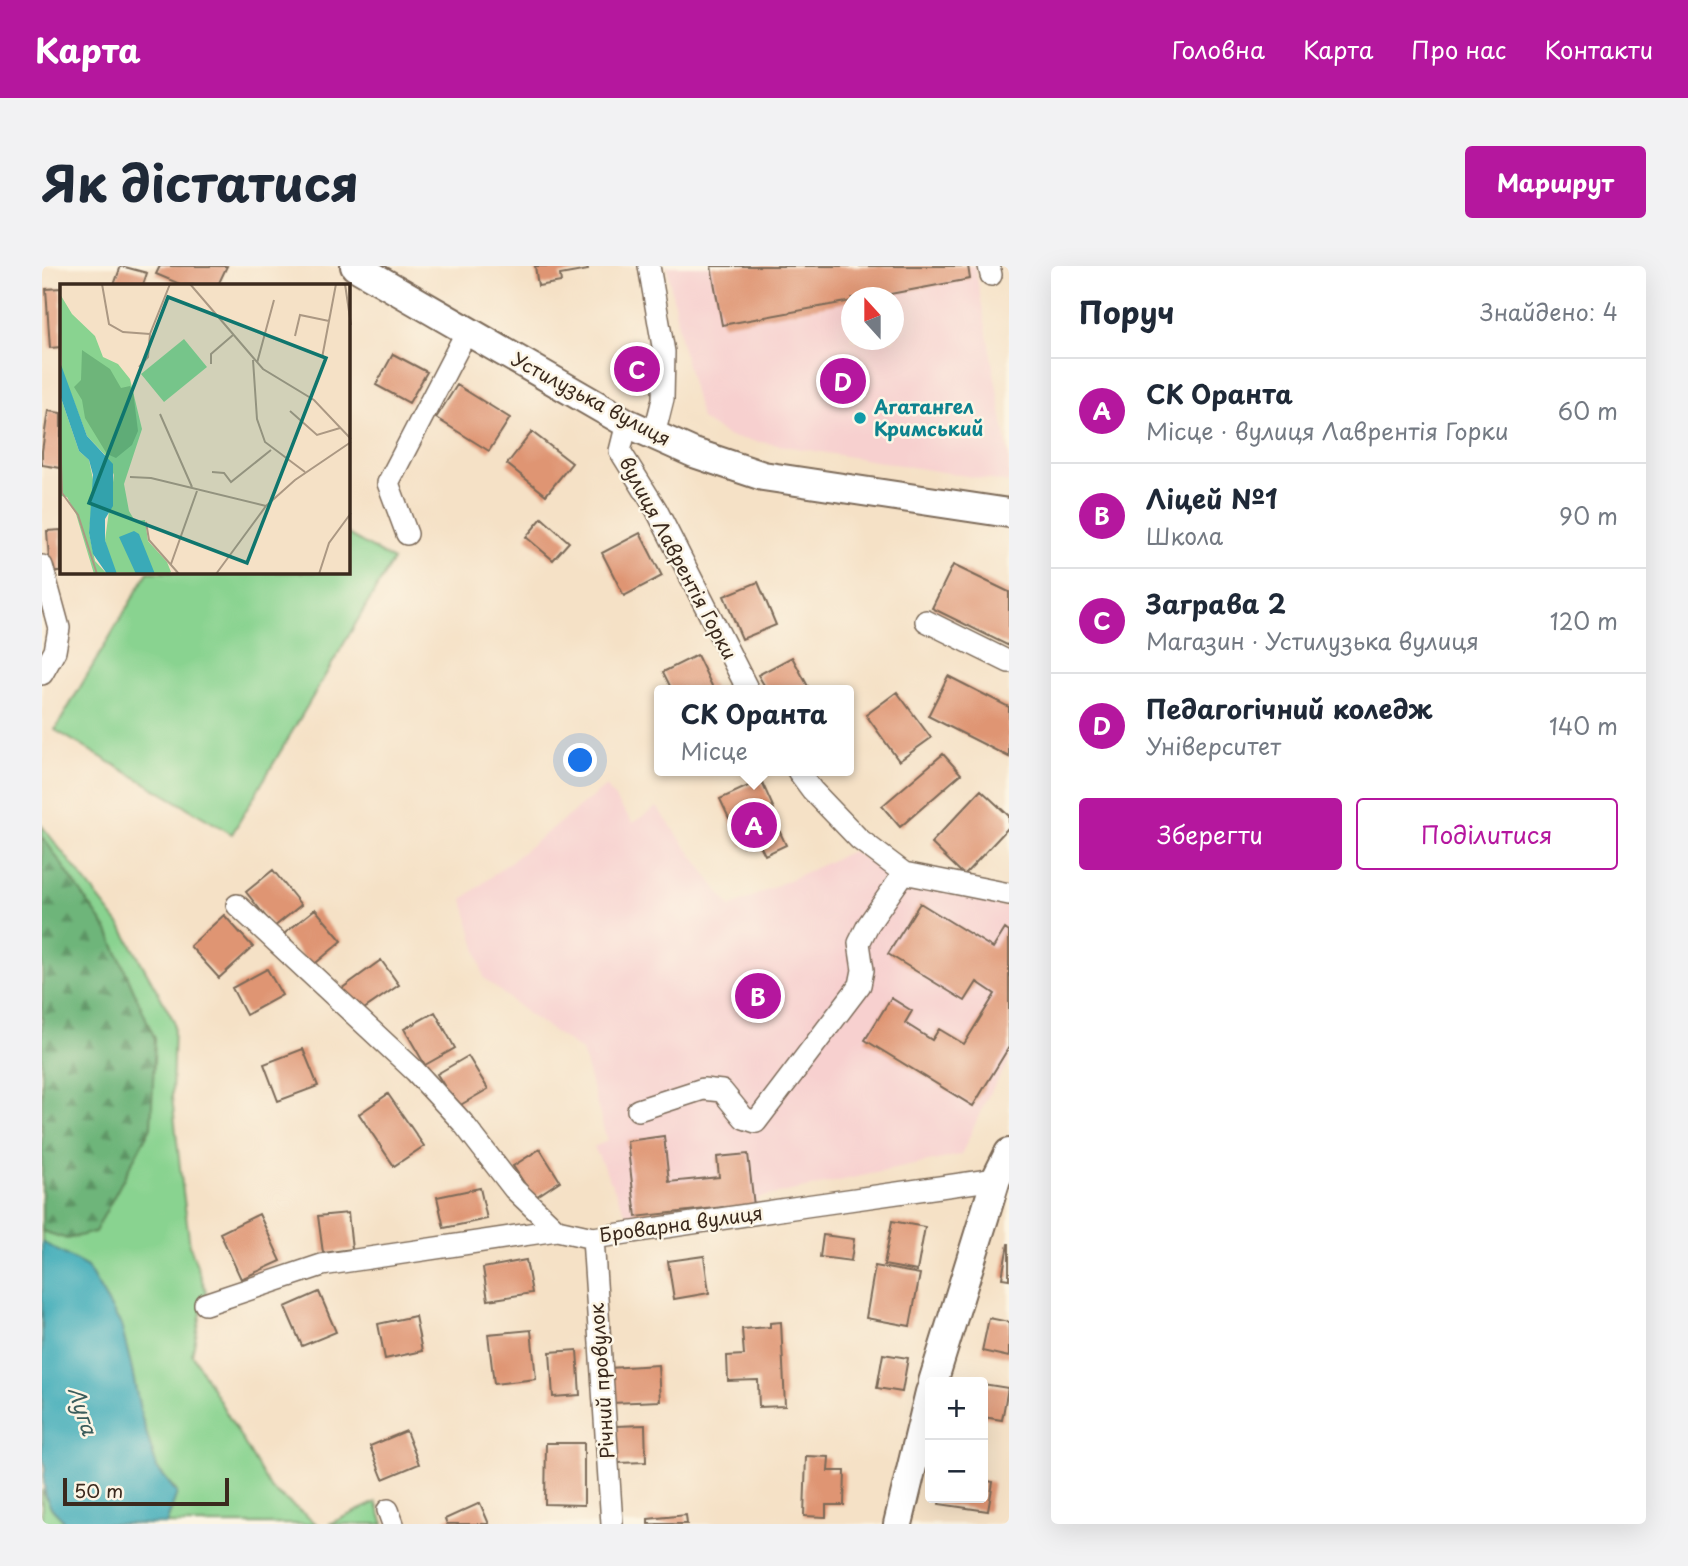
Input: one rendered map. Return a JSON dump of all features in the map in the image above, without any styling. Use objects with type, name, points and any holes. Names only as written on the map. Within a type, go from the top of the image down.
[{"type":"main road","name":"Устилузька вулиця","points":[[355,266],[626,423],[694,453],[763,476],[1009,513]]},
{"type":"main road","points":[[935,1377],[996,1179],[1009,1153]]},
{"type":"main road","points":[[898,1524],[925,1413]]},
{"type":"street","points":[[649,266],[664,352],[663,399],[654,435]]},
{"type":"street","points":[[407,534],[388,483],[467,331]]},
{"type":"street","name":"вулиця Лаврентія Горки","points":[[626,423],[620,450],[656,509],[745,685]]},
{"type":"street","points":[[42,566],[59,628],[55,651],[42,674]]},
{"type":"street","points":[[926,621],[1009,662]]},
{"type":"street","points":[[802,776],[859,839],[904,873],[1009,894]]},
{"type":"street","points":[[638,1110],[703,1089],[722,1091],[744,1118],[756,1122],[860,985],[863,970],[859,943],[868,925],[904,873]]},
{"type":"street","points":[[237,905],[415,1071],[463,1123],[514,1189],[557,1230]]},
{"type":"street","name":"Броварна вулиця","points":[[205,1304],[322,1265],[557,1230],[593,1238],[996,1179]]},
{"type":"street","name":"Річний провулок","points":[[593,1238],[612,1524]]},
{"type":"shaded area","points":[[667,266],[975,266],[1009,456],[1009,483],[729,437],[701,419],[681,342]]},
{"type":"shaded area","points":[[606,786],[633,823],[657,807],[730,907],[852,851],[888,874],[921,886],[1009,908],[1009,1061],[986,1100],[961,1155],[758,1198],[758,1206],[631,1224],[594,1147],[607,1141],[582,1051],[529,1015],[484,978],[463,899]]},
{"type":"green space","points":[[350,535],[393,560],[232,834],[55,730],[147,574],[350,574]]},
{"type":"green space","points":[[42,826],[122,928],[174,1021],[172,1097],[181,1176],[190,1246],[206,1291],[192,1354],[271,1489],[317,1524],[166,1524],[177,1492],[157,1468],[141,1415],[130,1361],[87,1267],[42,1242]]},
{"type":"green space","points":[[42,836],[108,931],[155,1039],[151,1127],[95,1232],[67,1239],[42,1231]]},
{"type":"green space","points":[[42,1490],[52,1509],[63,1519],[64,1524],[42,1524]]},
{"type":"green space","points":[[376,1502],[384,1524],[329,1524]]},
{"type":"water","name":"Луга","points":[[42,1242],[87,1267],[121,1325],[141,1415],[157,1468],[177,1493],[166,1524],[64,1524],[48,1502],[42,1453]]},
{"type":"building","points":[[121,266],[147,273],[143,284],[114,284]]},
{"type":"building","points":[[160,266],[227,266],[218,284],[180,284],[156,274]]},
{"type":"building","points":[[535,266],[587,266],[588,270],[560,275],[561,282],[538,286]]},
{"type":"building","points":[[711,266],[968,266],[970,279],[904,291],[904,287],[841,287],[841,303],[722,325]]},
{"type":"building","points":[[60,288],[60,347],[50,348],[46,289]]},
{"type":"building","points":[[393,354],[427,372],[409,403],[376,385]]},
{"type":"building","points":[[629,360],[645,360],[645,377],[629,378]]},
{"type":"building","points":[[457,385],[510,418],[489,451],[436,418]]},
{"type":"building","points":[[48,411],[60,413],[60,468],[42,465]]},
{"type":"building","points":[[532,432],[572,463],[546,495],[507,464]]},
{"type":"building","points":[[542,518],[569,542],[553,560],[526,537]]},
{"type":"building","points":[[60,530],[60,572],[50,572],[47,531]]},
{"type":"building","points":[[640,533],[662,576],[624,596],[602,553]]},
{"type":"building","points":[[953,565],[1009,592],[1009,646],[932,608]]},
{"type":"building","points":[[758,582],[776,625],[742,639],[724,596]]},
{"type":"building","points":[[697,655],[712,685],[670,685],[663,672]]},
{"type":"building","points":[[792,657],[807,685],[764,685],[758,675]]},
{"type":"building","points":[[948,676],[1009,707],[1009,757],[928,716]]},
{"type":"building","points":[[897,692],[931,738],[899,761],[866,715]]},
{"type":"building","points":[[943,754],[961,774],[900,827],[882,806]]},
{"type":"building","points":[[761,780],[774,809],[770,811],[786,845],[765,855],[757,839],[742,846],[720,799]]},
{"type":"building","points":[[981,790],[1009,816],[1009,827],[964,875],[931,843]]},
{"type":"building","points":[[273,870],[301,905],[274,927],[246,892]]},
{"type":"building","points":[[920,903],[993,948],[1005,929],[1009,932],[1009,1047],[973,1106],[865,1040],[891,998],[912,1011],[905,1023],[932,1040],[939,1029],[964,1044],[995,994],[977,982],[965,1001],[888,954]]},
{"type":"building","points":[[315,909],[342,941],[311,967],[284,934]]},
{"type":"building","points":[[224,915],[253,947],[219,978],[190,946]]},
{"type":"building","points":[[381,960],[399,985],[358,1013],[341,989]]},
{"type":"building","points":[[267,969],[282,995],[246,1015],[232,988]]},
{"type":"building","points":[[435,1012],[455,1048],[425,1065],[404,1029]]},
{"type":"building","points":[[303,1049],[318,1086],[278,1101],[264,1064]]},
{"type":"building","points":[[468,1056],[488,1089],[457,1107],[437,1074]]},
{"type":"building","points":[[388,1094],[424,1146],[394,1166],[359,1114]]},
{"type":"building","points":[[664,1136],[669,1182],[719,1177],[717,1157],[748,1154],[754,1206],[636,1217],[627,1141]]},
{"type":"building","points":[[540,1149],[560,1181],[534,1198],[513,1166]]},
{"type":"building","points":[[480,1188],[487,1219],[444,1228],[437,1197]]},
{"type":"building","points":[[348,1213],[352,1249],[323,1253],[318,1216]]},
{"type":"building","points":[[259,1214],[281,1261],[241,1279],[220,1233]]},
{"type":"building","points":[[892,1221],[925,1227],[917,1271],[884,1265]]},
{"type":"building","points":[[823,1235],[854,1239],[851,1261],[820,1257]]},
{"type":"building","points":[[1009,1244],[1009,1279],[1002,1278]]},
{"type":"building","points":[[704,1256],[709,1293],[674,1299],[668,1261]]},
{"type":"building","points":[[526,1260],[532,1293],[488,1300],[483,1268]]},
{"type":"building","points":[[875,1266],[920,1274],[910,1326],[866,1318]]},
{"type":"building","points":[[319,1292],[336,1332],[302,1346],[285,1307]]},
{"type":"building","points":[[415,1316],[422,1351],[385,1359],[378,1324]]},
{"type":"building","points":[[989,1318],[1009,1322],[1009,1357],[982,1351]]},
{"type":"building","points":[[781,1322],[785,1406],[759,1407],[758,1380],[728,1381],[727,1356],[744,1355],[742,1329],[770,1327],[770,1323]]},
{"type":"building","points":[[531,1330],[536,1379],[494,1384],[488,1334]]},
{"type":"building","points":[[577,1350],[580,1395],[553,1397],[550,1352]]},
{"type":"building","points":[[883,1354],[908,1358],[902,1392],[877,1388]]},
{"type":"building","points":[[658,1365],[660,1401],[611,1403],[609,1368]]},
{"type":"building","points":[[988,1385],[1008,1388],[1002,1420],[988,1418]]},
{"type":"building","points":[[645,1425],[646,1462],[618,1463],[616,1426]]},
{"type":"building","points":[[406,1431],[419,1464],[383,1479],[370,1446]]},
{"type":"building","points":[[546,1443],[584,1443],[584,1505],[545,1504]]},
{"type":"building","points":[[806,1456],[829,1457],[828,1471],[845,1471],[844,1505],[826,1505],[826,1517],[804,1516]]},
{"type":"building","points":[[988,1481],[993,1482],[988,1511],[939,1504],[988,1503]]},
{"type":"building","points":[[480,1503],[489,1524],[447,1524],[445,1519]]},
{"type":"building","points":[[686,1515],[687,1524],[648,1524],[648,1519]]},
{"type":"place","name":"Заграва 2","points":[[637,369]]},
{"type":"place","name":"Педагогічний коледж","points":[[843,381]]},
{"type":"place","name":"Агатангел Кримський","points":[[860,418]]},
{"type":"place","name":"СК Оранта","points":[[754,825]]},
{"type":"place","name":"Ліцей №1","points":[[758,996]]}]
